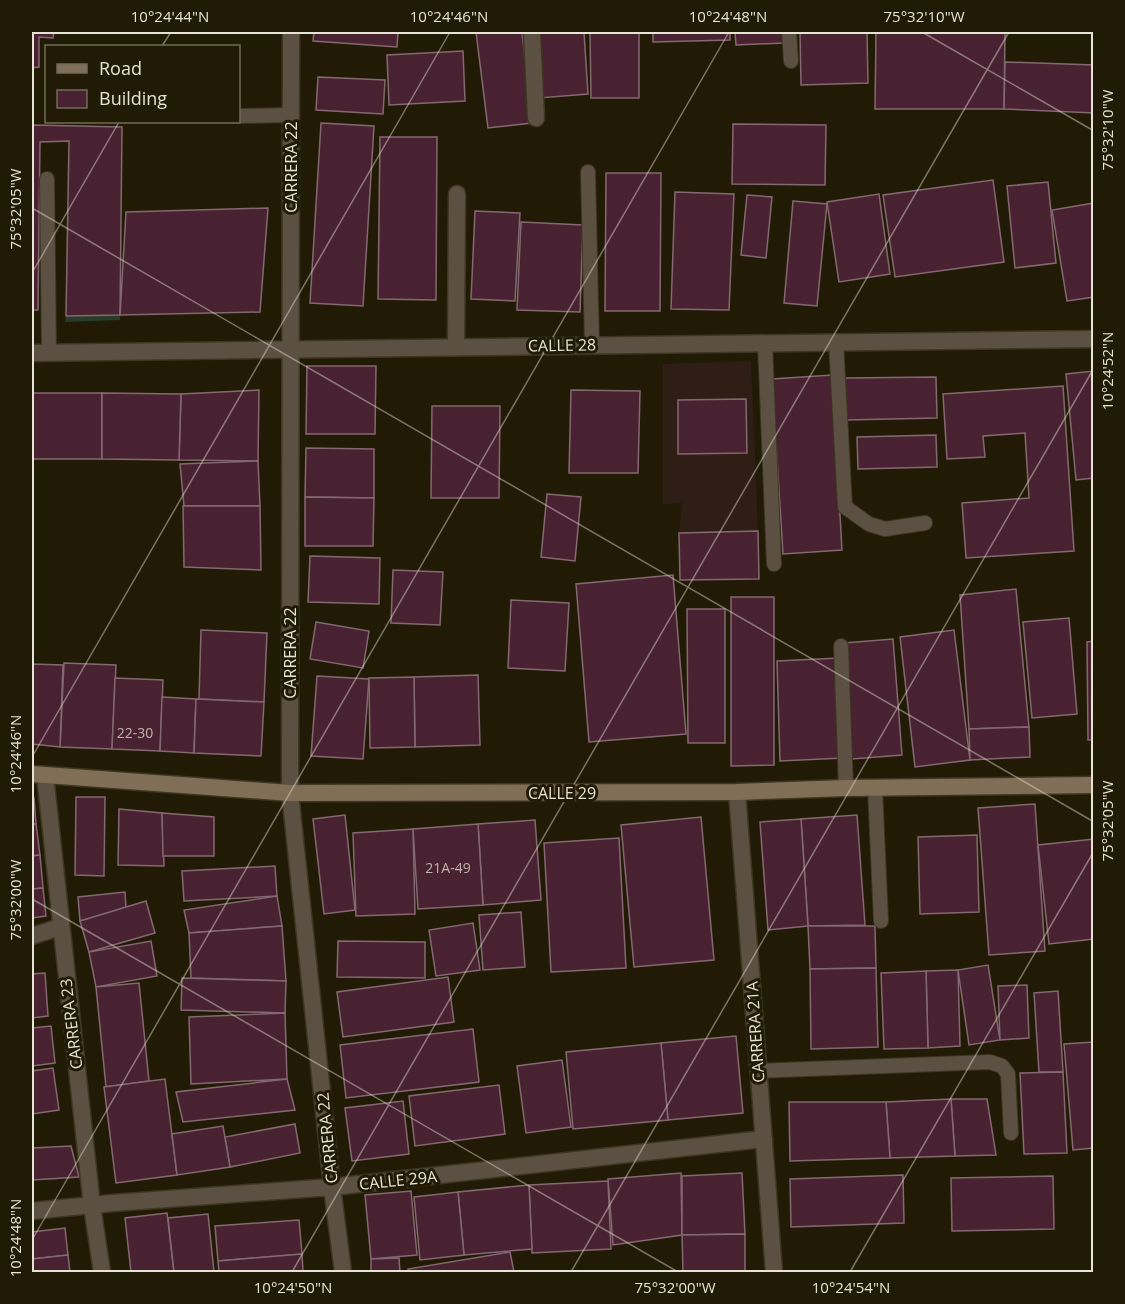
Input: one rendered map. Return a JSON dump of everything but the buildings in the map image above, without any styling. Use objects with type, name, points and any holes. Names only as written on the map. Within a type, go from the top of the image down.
[{"type":"main road","name":"CALLE 29","points":[[38,774],[290,793],[737,792],[846,788],[1094,785]]},
{"type":"street","name":"CARRERA 22","points":[[291,32],[290,793],[332,1187],[344,1272]]},
{"type":"street","points":[[532,32],[536,118]]},
{"type":"street","points":[[456,347],[457,194]]},
{"type":"street","name":"CALLE 28","points":[[32,353],[1094,339]]},
{"type":"street","name":"CARRERA 23","points":[[38,774],[60,927],[92,1206],[102,1272]]},
{"type":"street","name":"CARRERA 21A","points":[[737,792],[774,1272]]},
{"type":"street","points":[[32,936],[60,927]]},
{"type":"street","name":"CALLE 29A","points":[[32,1211],[332,1187],[764,1139]]},
{"type":"lane","points":[[789,32],[791,61]]},
{"type":"lane","points":[[240,116],[291,115]]},
{"type":"lane","points":[[588,172],[592,345]]},
{"type":"lane","points":[[47,179],[49,353]]},
{"type":"lane","points":[[836,342],[845,507],[869,524],[885,529],[925,524]]},
{"type":"lane","points":[[765,343],[774,564]]},
{"type":"lane","points":[[841,646],[846,788]]},
{"type":"lane","points":[[875,788],[881,921]]},
{"type":"lane","points":[[758,1071],[990,1062],[1002,1066],[1008,1074],[1011,1133]]},
{"type":"shaded area","points":[[751,361],[758,531],[679,533],[682,503],[663,504],[663,364]]},
{"type":"green space","points":[[120,315],[120,320],[65,322],[66,316]]}]
